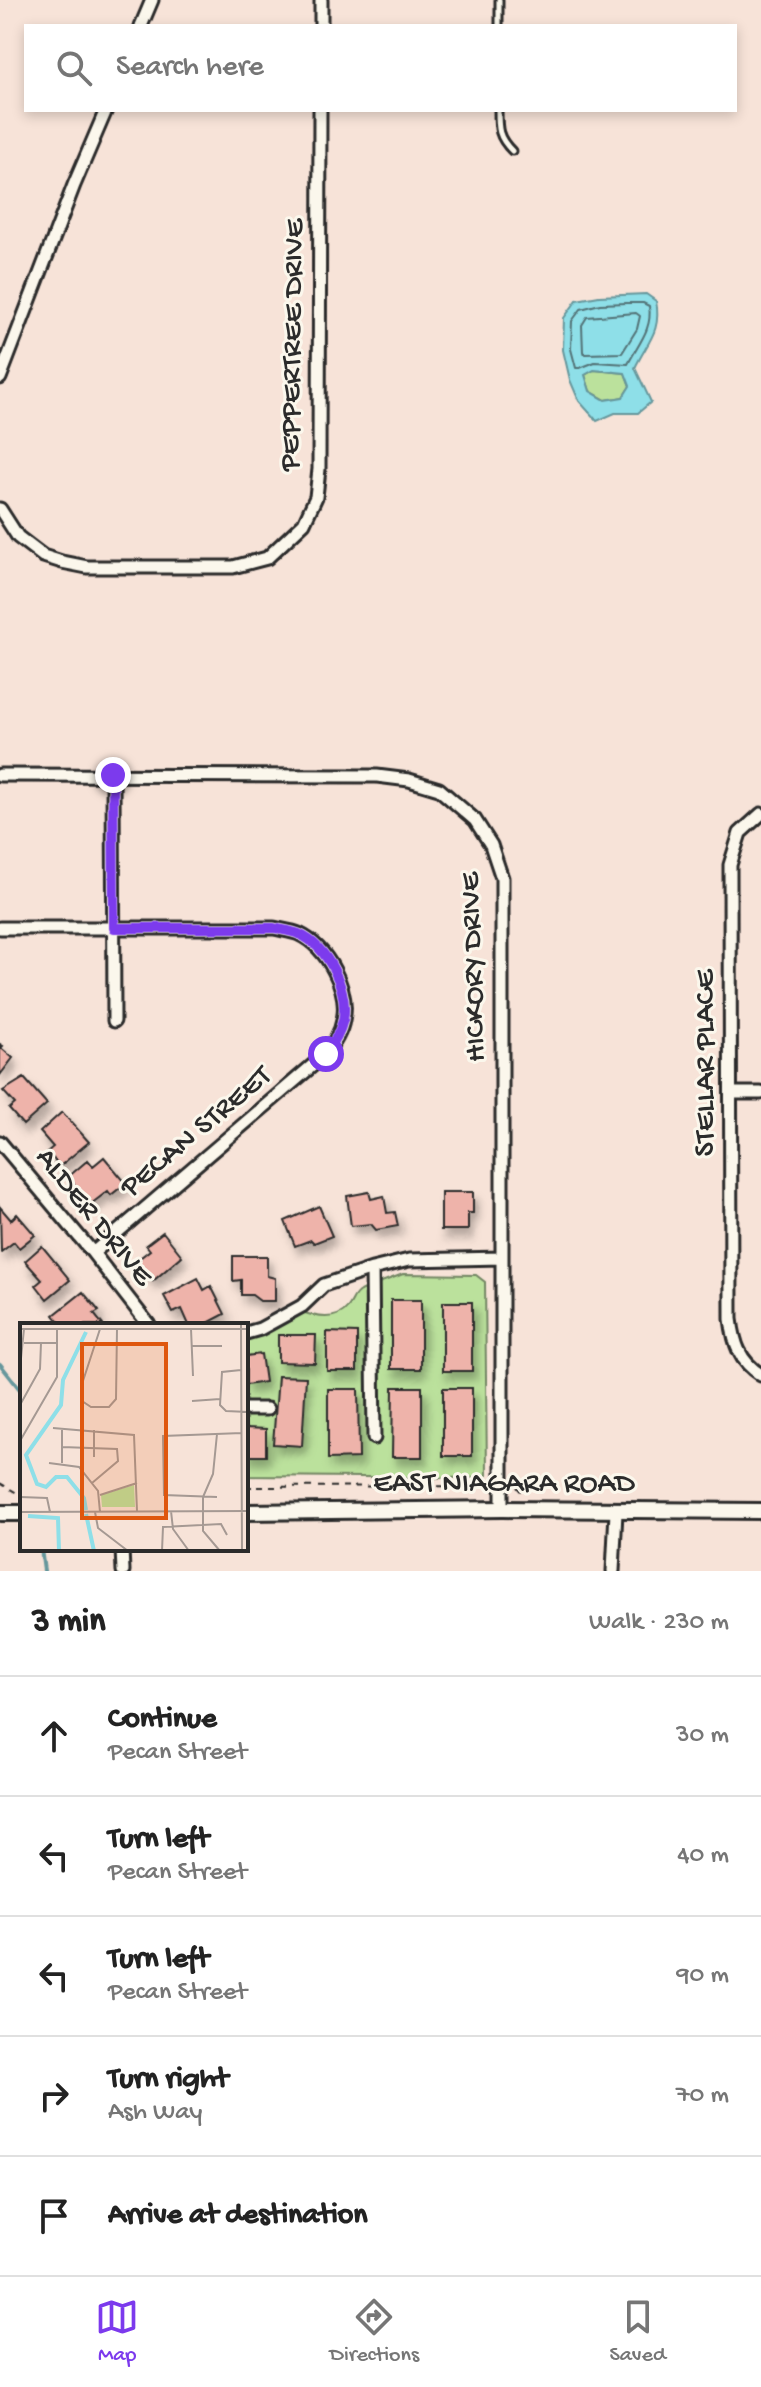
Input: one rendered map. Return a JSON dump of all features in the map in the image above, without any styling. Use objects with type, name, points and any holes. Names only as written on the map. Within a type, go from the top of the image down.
[{"type":"street","points":[[142,24],[152,0]]},
{"type":"street","points":[[321,0],[321,24]]},
{"type":"street","points":[[0,378],[105,112]]},
{"type":"street","name":"PEPPERTREE DRIVE","points":[[0,509],[18,537],[43,556],[87,567],[233,567],[267,558],[304,523],[316,497],[319,469],[320,112]]},
{"type":"street","name":"HICKORY DRIVE","points":[[0,775],[377,776],[409,780],[439,789],[475,820],[491,845],[502,878],[502,1509]]},
{"type":"street","points":[[113,775],[114,1021]]},
{"type":"street","name":"STELLAR PLACE","points":[[759,815],[740,833],[730,865],[731,1319],[733,1342],[744,1362],[761,1375]]},
{"type":"street","name":"PECAN STREET","points":[[0,928],[274,928],[299,934],[317,946],[337,974],[344,1018],[337,1038],[326,1054],[93,1253]]},
{"type":"street","points":[[732,1093],[761,1093]]},
{"type":"street","name":"ALDER DRIVE","points":[[0,1142],[147,1323]]},
{"type":"street","points":[[248,1332],[302,1306],[324,1285],[372,1269],[409,1260],[502,1258]]},
{"type":"street","points":[[372,1269],[374,1438]]},
{"type":"street","points":[[248,1409],[267,1409]]},
{"type":"street","name":"EAST NIAGARA ROAD","points":[[248,1512],[502,1509],[761,1511]]},
{"type":"street","points":[[613,1571],[616,1512]]},
{"type":"street","points":[[122,1551],[123,1571]]},
{"type":"lane","points":[[499,0],[499,24]]},
{"type":"lane","points":[[498,112],[501,141],[512,151]]},
{"type":"path","points":[[0,1483],[20,1495]]},
{"type":"path","points":[[248,1487],[487,1486]]},
{"type":"path","points":[[517,1487],[525,1495]]},
{"type":"green space","points":[[594,370],[625,373],[630,386],[623,397],[606,400],[590,391],[585,375]]},
{"type":"green space","points":[[403,1274],[476,1275],[485,1282],[487,1475],[482,1478],[248,1476],[248,1339],[300,1311],[319,1317],[338,1315],[348,1307],[354,1296],[370,1286]]},
{"type":"water","points":[[646,294],[656,301],[657,321],[635,368],[651,402],[638,413],[615,413],[597,421],[579,401],[563,350],[564,318],[577,300]],"holes":[[[594,370],[625,373],[630,386],[623,397],[605,400],[590,391],[585,375]]]},
{"type":"building","points":[[0,1044],[13,1058],[0,1075]]},
{"type":"building","points":[[24,1078],[47,1104],[23,1125],[9,1109],[15,1104],[3,1091]]},
{"type":"building","points":[[62,1112],[89,1142],[60,1166],[47,1152],[53,1147],[40,1132]]},
{"type":"building","points":[[104,1157],[126,1183],[111,1195],[108,1191],[91,1204],[68,1177],[88,1160],[93,1166]]},
{"type":"building","points":[[369,1192],[371,1199],[384,1196],[387,1213],[395,1212],[398,1226],[376,1230],[371,1224],[351,1226],[347,1196]]},
{"type":"building","points":[[441,1192],[473,1192],[473,1213],[468,1213],[468,1230],[441,1230]]},
{"type":"building","points":[[319,1206],[332,1236],[295,1246],[285,1221]]},
{"type":"building","points":[[0,1207],[11,1220],[17,1214],[35,1235],[19,1248],[14,1242],[1,1252]]},
{"type":"building","points":[[163,1232],[182,1256],[153,1281],[136,1261],[150,1250],[146,1245]]},
{"type":"building","points":[[42,1246],[70,1280],[47,1299],[36,1285],[42,1280],[25,1261]]},
{"type":"building","points":[[233,1256],[267,1256],[267,1276],[275,1278],[275,1301],[260,1301],[252,1295],[241,1295],[241,1280],[233,1281]]},
{"type":"building","points":[[198,1278],[204,1290],[211,1286],[225,1314],[208,1323],[188,1323],[182,1309],[173,1313],[164,1296]]},
{"type":"building","points":[[83,1292],[99,1311],[94,1314],[101,1323],[60,1323],[54,1315]]},
{"type":"building","points":[[391,1300],[421,1300],[421,1369],[391,1369]]},
{"type":"building","points":[[443,1302],[472,1302],[472,1371],[443,1371]]},
{"type":"building","points":[[327,1332],[357,1333],[357,1371],[327,1371]]},
{"type":"building","points":[[278,1335],[316,1335],[315,1363],[278,1362]]},
{"type":"building","points":[[261,1354],[265,1382],[248,1385],[248,1356]]},
{"type":"building","points":[[278,1376],[306,1377],[302,1446],[273,1444]]},
{"type":"building","points":[[393,1387],[422,1387],[422,1457],[392,1457]]},
{"type":"building","points":[[443,1388],[472,1388],[472,1456],[443,1456]]},
{"type":"building","points":[[328,1389],[358,1389],[359,1458],[328,1459]]},
{"type":"building","points":[[248,1428],[266,1429],[266,1456],[248,1456]]},
{"type":"waterway","points":[[0,1364],[20,1389]]},
{"type":"waterway","points":[[41,1551],[44,1571]]},
{"type":"route","points":[[113,775],[114,928],[274,928],[299,934],[317,946],[337,974],[342,996],[344,1018],[337,1038],[326,1054]]}]
